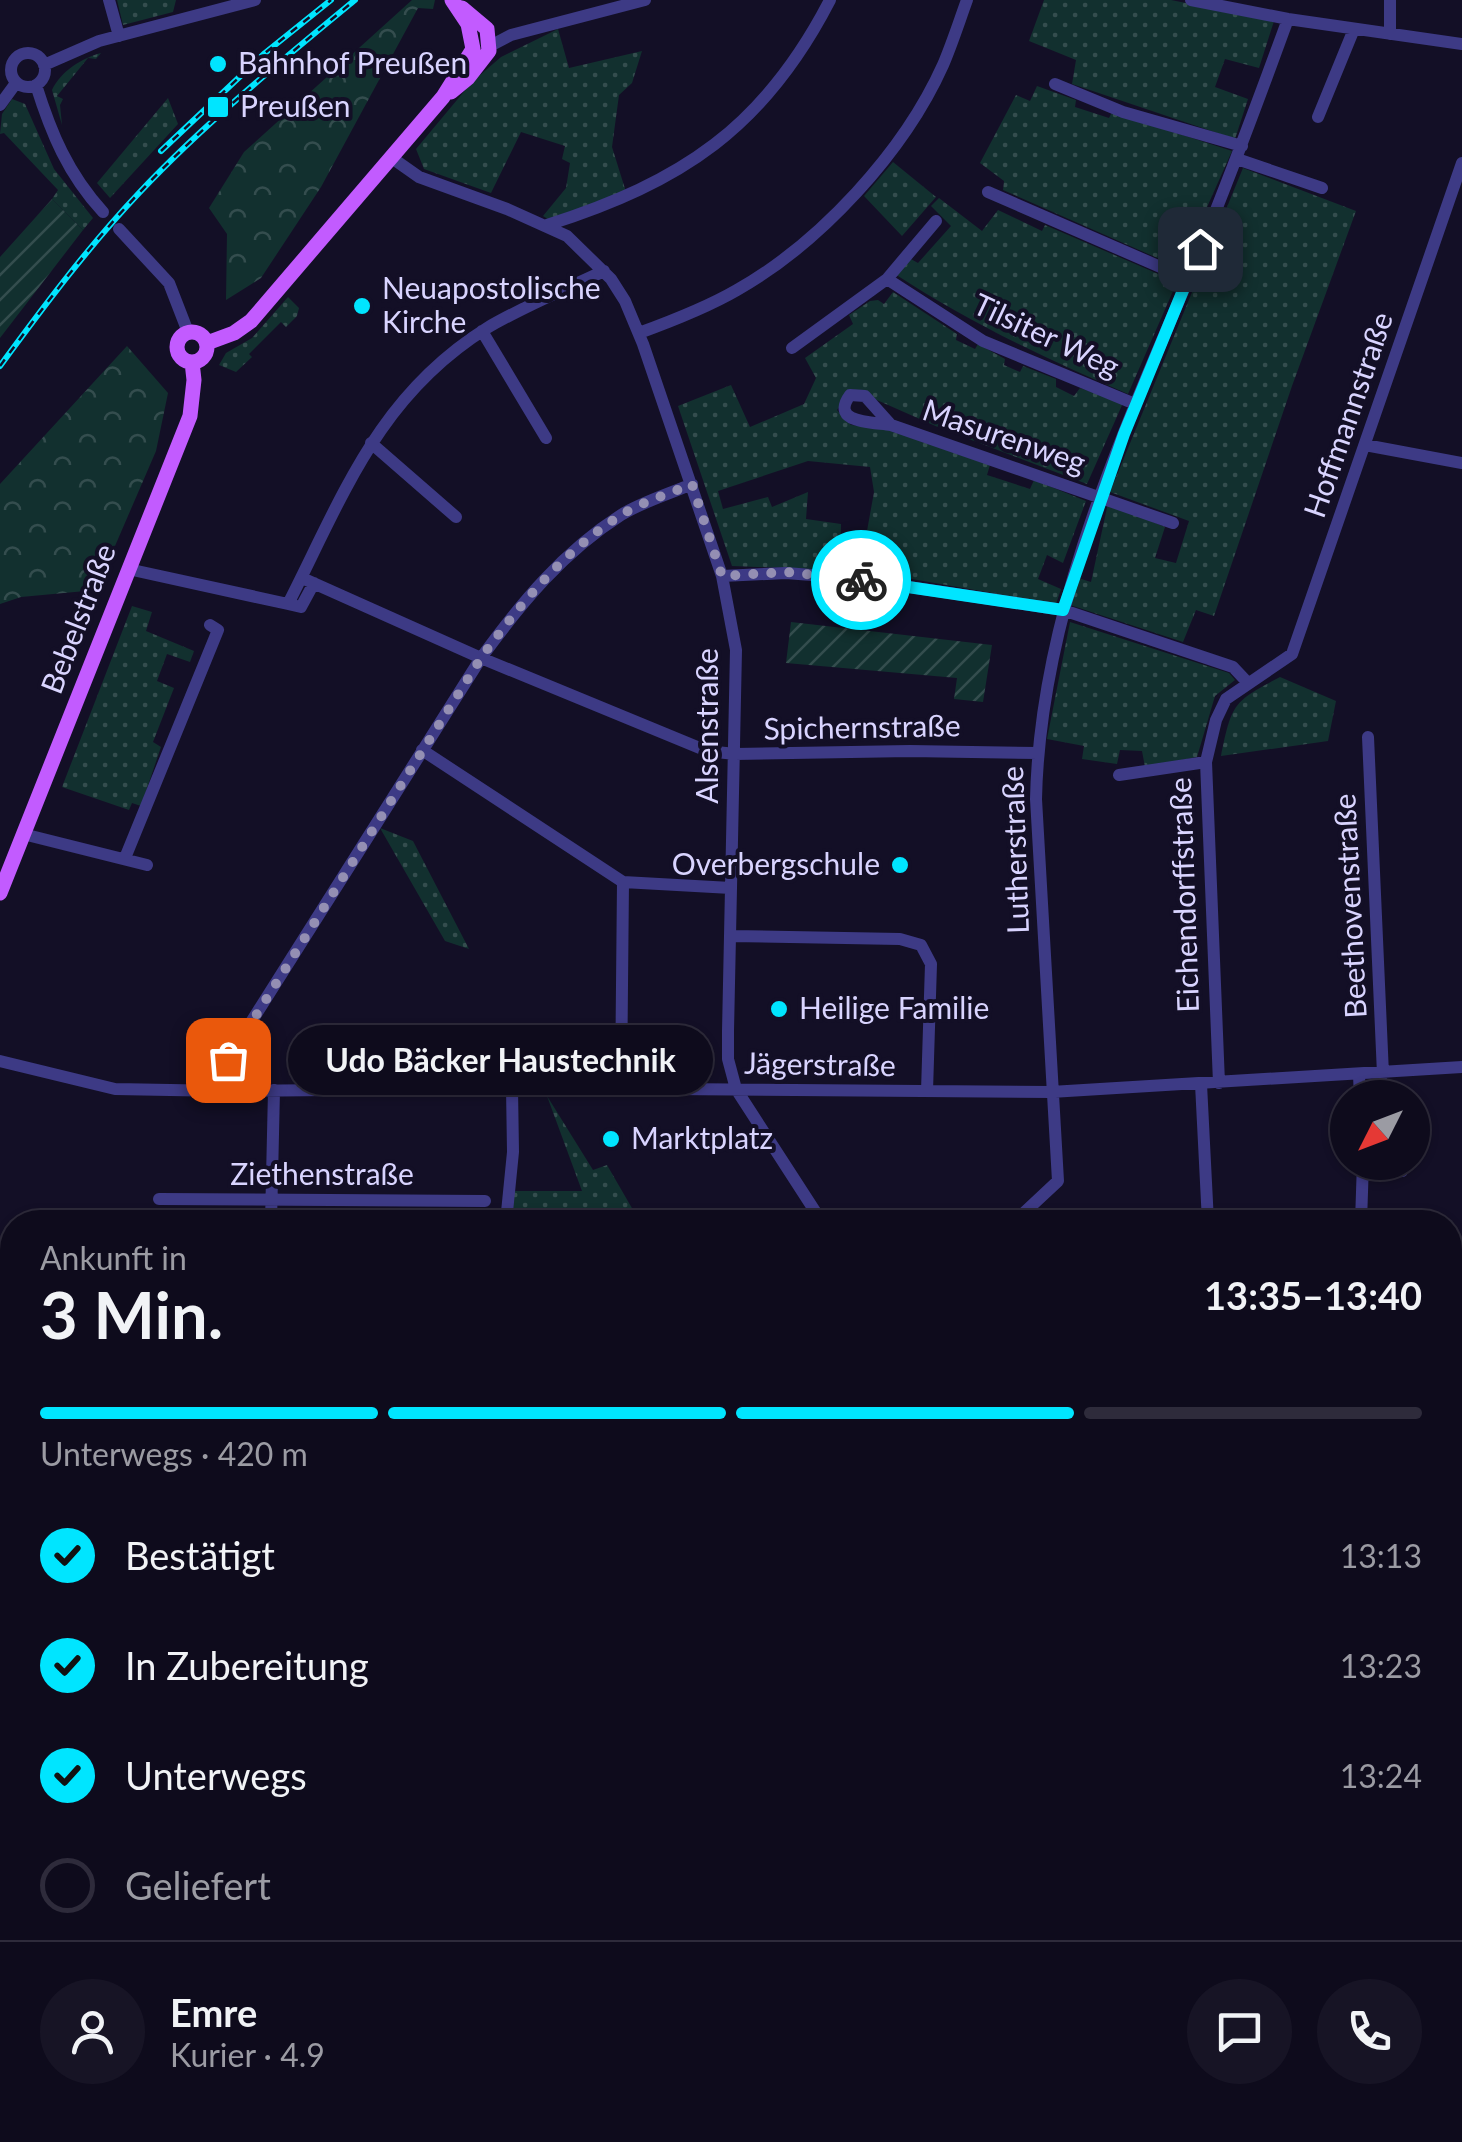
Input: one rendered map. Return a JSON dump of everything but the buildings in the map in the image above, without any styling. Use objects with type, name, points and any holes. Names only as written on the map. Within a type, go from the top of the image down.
[{"type":"main road","points":[[452,0],[492,50]]},
{"type":"main road","points":[[206,343],[234,333],[251,321],[444,97],[467,61],[475,24]]},
{"type":"main road","points":[[467,61],[492,50]]},
{"type":"main road","points":[[444,97],[468,78],[492,50]]},
{"type":"main road","points":[[188,332],[198,332],[206,343],[204,356],[192,362],[182,359],[177,351],[180,337],[188,332]]},
{"type":"main road","name":"Bebelstraße","points":[[0,893],[190,416],[192,362]]},
{"type":"street","points":[[110,0],[118,36]]},
{"type":"street","points":[[44,65],[118,36],[255,0]]},
{"type":"street","points":[[492,50],[510,35],[646,0]]},
{"type":"street","points":[[548,226],[625,198],[681,170],[708,151],[777,86],[809,41],[830,0]]},
{"type":"street","points":[[638,333],[739,289],[806,240],[855,195],[900,141],[936,79],[967,0]]},
{"type":"street","points":[[1191,0],[1462,44]]},
{"type":"street","points":[[1390,0],[1390,34]]},
{"type":"street","name":"Lutherstraße","points":[[1027,1210],[1058,1181],[1037,845],[1038,753],[1063,610],[1101,496],[1240,152],[1288,18]]},
{"type":"street","points":[[475,24],[529,31]]},
{"type":"street","points":[[1318,117],[1354,29]]},
{"type":"street","points":[[32,53],[44,65],[44,75],[36,86],[25,87],[16,83],[6,60],[32,53]]},
{"type":"street","points":[[0,105],[16,83]]},
{"type":"street","points":[[1055,84],[1240,152],[1322,188]]},
{"type":"street","points":[[36,86],[62,156],[75,179],[103,212]]},
{"type":"street","name":"Alsenstraße","points":[[392,158],[419,177],[548,226],[578,245],[604,271],[625,301],[638,333],[722,576],[736,650],[728,1049],[736,1089]]},
{"type":"street","name":"Hoffmannstraße","points":[[1268,672],[1292,654],[1462,163]]},
{"type":"street","points":[[988,192],[1188,279]]},
{"type":"street","points":[[792,348],[887,278],[936,221]]},
{"type":"street","points":[[118,229],[169,283],[188,332]]},
{"type":"street","points":[[128,570],[301,607],[308,580],[370,443],[416,388],[482,331],[604,271]]},
{"type":"street","name":"Tilsiter Weg","points":[[887,278],[983,342],[1136,404]]},
{"type":"street","points":[[482,331],[546,438]]},
{"type":"street","name":"Masurenweg","points":[[891,425],[1101,496]]},
{"type":"street","points":[[370,443],[456,518]]},
{"type":"street","points":[[1365,444],[1462,462]]},
{"type":"street","points":[[225,1091],[226,1068],[236,1046],[481,658],[522,602],[566,556],[622,514],[692,484]]},
{"type":"street","points":[[1101,496],[1173,523]]},
{"type":"street","points":[[722,576],[786,572],[848,578],[1063,610],[1234,667],[1248,683]]},
{"type":"street","name":"Spichernstraße","points":[[308,580],[481,658],[688,744],[735,754],[910,750],[1038,753]]},
{"type":"street","points":[[125,858],[218,630],[210,625]]},
{"type":"street","name":"Eichendorffstraße","points":[[1218,1083],[1206,762],[1226,699],[1268,672]]},
{"type":"street","name":"Beethovenstraße","points":[[1368,737],[1383,1074]]},
{"type":"street","points":[[422,750],[623,882],[730,888]]},
{"type":"street","points":[[1119,775],[1206,762]]},
{"type":"street","points":[[23,834],[147,865]]},
{"type":"street","points":[[621,1089],[623,882]]},
{"type":"street","points":[[730,936],[900,939],[921,945],[931,964],[927,1091]]},
{"type":"street","name":"Jägerstraße","points":[[0,1061],[115,1089],[225,1091],[512,1088],[1051,1092],[1462,1068]]},
{"type":"street","points":[[1359,1075],[1359,1080]]},
{"type":"street","points":[[1201,1084],[1207,1210]]},
{"type":"street","points":[[507,1210],[513,1152],[512,1088]]},
{"type":"street","points":[[736,1089],[814,1210]]},
{"type":"street","points":[[272,1210],[274,1090]]},
{"type":"street","points":[[1361,1210],[1363,1180]]},
{"type":"street","name":"Ziethenstraße","points":[[159,1199],[485,1201]]},
{"type":"green space","points":[[117,0],[176,0],[173,12],[123,25]]},
{"type":"green space","points":[[412,0],[435,0],[433,9],[418,8],[321,187],[261,278],[226,300],[227,234],[209,208],[244,152]]},
{"type":"green space","points":[[1044,0],[1171,0],[1274,21],[1259,68],[1225,59],[1215,87],[1248,99],[1235,139],[1072,84],[1076,60],[1029,41]]},
{"type":"green space","points":[[558,29],[569,68],[642,51],[632,83],[619,95],[612,147],[626,192],[551,221],[543,216],[566,188],[570,163],[562,159],[565,146],[521,132],[491,193],[424,169],[416,149],[472,82],[501,57]]},
{"type":"green space","points":[[101,53],[96,59],[88,58],[57,96],[63,99],[62,125],[52,90],[73,66],[87,58]]},
{"type":"green space","points":[[1037,86],[1076,100],[1075,107],[1109,118],[1112,112],[1232,151],[1180,268],[1003,190],[1004,181],[980,163],[1016,95],[1030,101]]},
{"type":"green space","points":[[168,98],[178,124],[110,198],[97,183]]},
{"type":"green space","points":[[12,99],[25,104],[54,169],[93,218],[83,230],[52,199],[58,190],[4,133],[0,134],[2,114]]},
{"type":"green space","points":[[893,162],[936,197],[902,236],[864,196]]},
{"type":"green space","points":[[1243,168],[1356,211],[1214,616],[1196,610],[1183,642],[1070,605],[1078,578],[1091,582],[1108,503],[1165,527],[1155,558],[1176,563],[1189,521],[1110,492]]},
{"type":"green space","points":[[939,198],[982,231],[998,210],[1042,231],[1045,225],[1177,282],[1128,394],[1009,339],[895,274],[909,258],[918,263],[951,226],[931,206]]},
{"type":"green space","points":[[52,199],[83,230],[0,338],[0,257]]},
{"type":"green space","points":[[893,292],[957,334],[956,340],[975,349],[978,344],[1005,359],[1004,365],[1020,372],[1023,366],[1056,379],[1056,387],[1074,396],[1080,388],[1123,403],[1087,484],[940,428],[852,389],[837,410],[851,425],[891,429],[990,465],[987,475],[1030,489],[1034,480],[1086,501],[1063,563],[1047,555],[1038,579],[1061,589],[1056,604],[860,570],[874,492],[870,467],[808,461],[718,491],[723,509],[768,497],[772,507],[808,492],[806,519],[841,524],[840,570],[732,566],[678,406],[731,385],[750,427],[804,404],[816,378],[805,358],[853,324],[849,315],[870,301],[884,304]]},
{"type":"green space","points":[[288,297],[299,308],[286,327],[281,322],[236,372],[219,365],[226,353],[252,338]]},
{"type":"green space","points":[[127,346],[168,393],[156,451],[96,590],[21,597],[0,604],[0,484]]},
{"type":"green space","points":[[132,606],[152,612],[146,631],[194,651],[190,662],[167,654],[157,681],[174,688],[153,742],[161,747],[141,806],[132,803],[129,810],[62,787]]},
{"type":"green space","points":[[791,622],[992,645],[983,702],[954,699],[957,678],[786,663]]},
{"type":"green space","points":[[1070,622],[1229,673],[1235,680],[1215,696],[1197,757],[1145,767],[1142,751],[1120,750],[1117,764],[1082,759],[1084,746],[1047,739]]},
{"type":"green space","points":[[1280,677],[1336,701],[1328,741],[1221,756],[1237,706],[1252,692]]},
{"type":"green space","points":[[380,828],[413,841],[469,949],[445,941]]},
{"type":"green space","points":[[547,1096],[593,1170],[607,1165],[633,1210],[510,1210],[512,1191],[582,1191]]},
{"type":"railway","points":[[161,151],[265,53],[331,0]]},
{"type":"railway","points":[[0,366],[84,256],[164,167],[355,0]]},
{"type":"way so far","points":[[228,1060],[481,658],[522,602],[566,556],[622,514],[692,484],[722,576],[786,572],[861,580]]},
{"type":"place","name":"Bahnhof Preußen","points":[[218,64]]},
{"type":"place","name":"Preußen","points":[[218,107]]},
{"type":"place","name":"Neuapostolische Kirche","points":[[362,306]]},
{"type":"place","name":"Overbergschule","points":[[900,865]]},
{"type":"place","name":"Heilige Familie","points":[[779,1009]]},
{"type":"place","name":"Udo Bäcker Haustechnik","points":[[228,1060]]},
{"type":"place","name":"Marktplatz","points":[[611,1139]]},
{"type":"route","points":[[861,580],[1063,610],[1124,434],[1200,249]]}]
